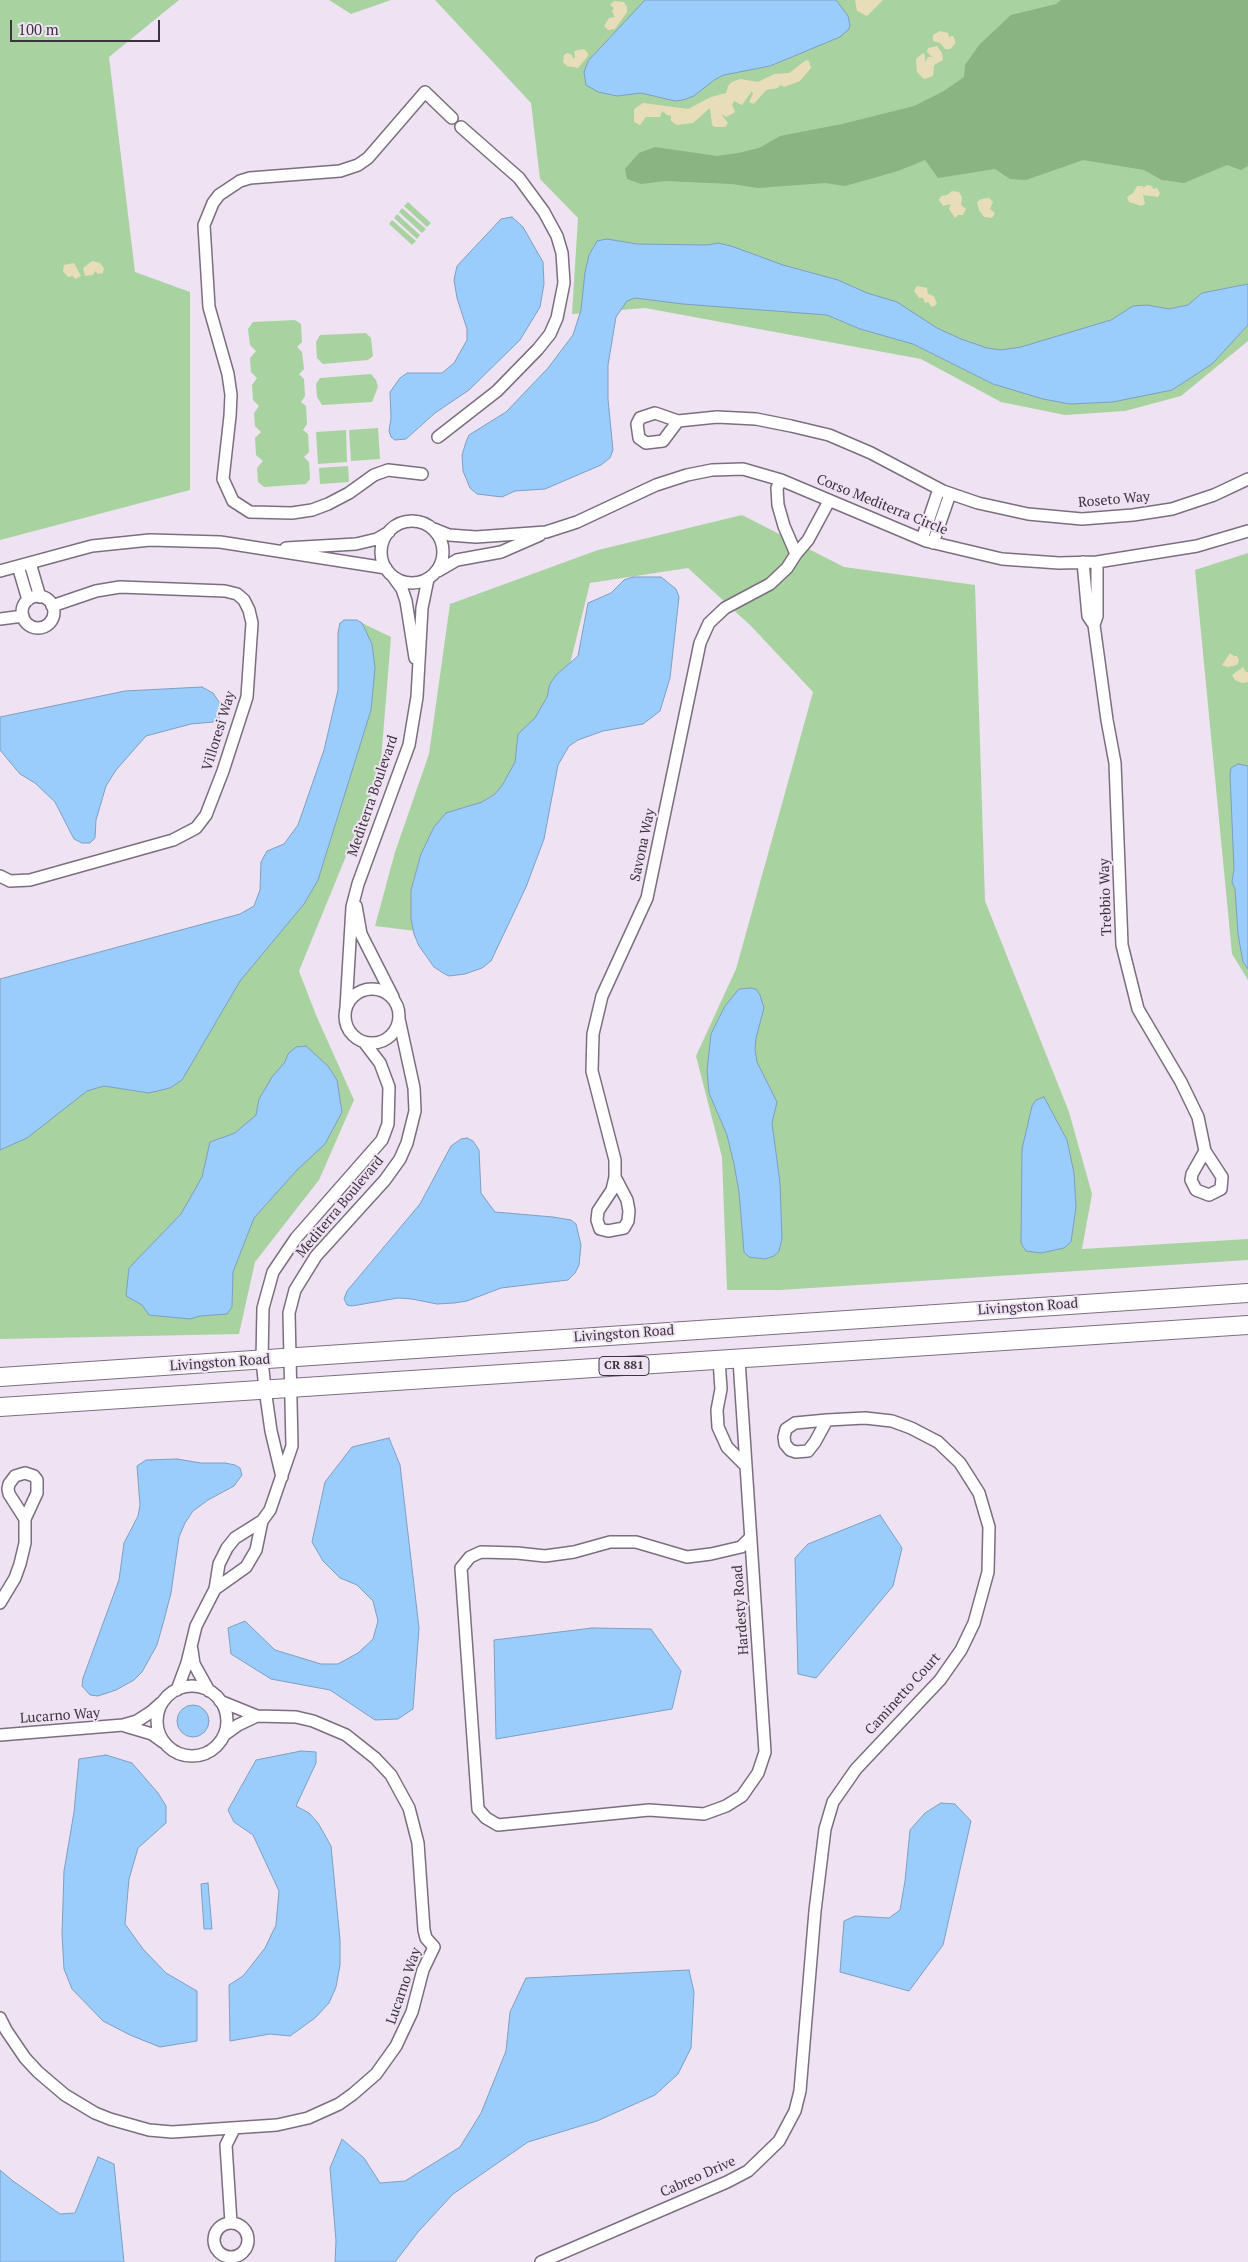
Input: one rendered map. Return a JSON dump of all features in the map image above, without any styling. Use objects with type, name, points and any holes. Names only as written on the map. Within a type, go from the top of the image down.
[{"type":"main road","name":"Livingston Road","points":[[0,1377],[1248,1293]]},
{"type":"main road","name":"Livingston Road","points":[[0,1407],[1248,1325]]},
{"type":"street","points":[[422,474],[388,470],[374,475],[328,504],[312,510],[292,513],[250,512],[233,501],[223,479],[231,395],[228,374],[209,307],[204,226],[208,212],[219,194],[240,181],[250,178],[340,170],[358,165],[368,158],[426,92],[452,118]]},
{"type":"street","points":[[438,436],[497,391],[538,349],[550,334],[557,318],[564,283],[562,253],[557,236],[544,212],[519,178],[461,127]]},
{"type":"street","name":"Roseto Way","points":[[678,421],[717,417],[756,419],[829,435],[871,453],[945,491],[978,503],[1028,514],[1082,519],[1133,515],[1172,509],[1214,495],[1248,479]]},
{"type":"street","name":"Corso Mediterra Circle","points":[[0,571],[92,546],[150,540],[220,542],[389,572],[409,583],[432,575],[457,560],[501,552],[528,542],[546,532],[577,522],[656,485],[687,475],[712,470],[744,469],[781,480],[927,541],[1002,559],[1059,564],[1096,562],[1197,546],[1248,531]]},
{"type":"street","points":[[781,480],[777,488],[778,505],[784,526],[796,554]]},
{"type":"street","points":[[927,541],[945,491]]},
{"type":"street","name":"Savona Way","points":[[615,1177],[615,1160],[592,1071],[593,1034],[602,996],[647,898],[700,643],[709,623],[725,608],[770,584],[787,568],[808,540],[828,500]]},
{"type":"street","name":"Corso Mediterra Circle","points":[[261,549],[356,544],[376,539],[397,525],[416,521],[434,530],[449,534],[476,537],[546,532]]},
{"type":"street","points":[[432,575],[441,564],[443,546],[434,530]]},
{"type":"street","points":[[389,532],[381,549],[389,572]]},
{"type":"street","name":"Trebbio Way","points":[[1083,562],[1088,616],[1094,625],[1115,763],[1122,945],[1138,1009],[1181,1082],[1198,1117],[1205,1151]]},
{"type":"street","name":"Trebbio Way","points":[[1094,625],[1097,616],[1096,562]]},
{"type":"street","points":[[30,563],[40,597]]},
{"type":"street","points":[[18,566],[28,600]]},
{"type":"street","name":"Mediterra Boulevard","points":[[389,572],[402,589],[406,601],[418,677]]},
{"type":"street","name":"Mediterra Boulevard","points":[[346,1008],[350,925],[355,895],[409,744],[417,697],[422,608],[432,575]]},
{"type":"street","name":"Villoresi Way","points":[[0,876],[10,881],[30,880],[174,840],[196,828],[206,815],[223,771],[247,697],[252,623],[244,600],[237,594],[225,591],[120,587],[96,591],[52,606]]},
{"type":"street","points":[[40,597],[48,600],[52,606],[52,619],[44,627],[34,628],[29,626],[23,616],[23,607],[28,600],[40,597]]},
{"type":"street","points":[[0,619],[23,616]]},
{"type":"street","name":"Mediterra Boulevard","points":[[355,895],[361,934],[396,1004]]},
{"type":"street","points":[[364,990],[382,991],[396,1004],[399,1019],[397,1027],[387,1039],[379,1042],[364,1042],[356,1038],[346,1025],[346,1008],[356,994],[364,990]]},
{"type":"street","name":"Mediterra Boulevard","points":[[262,1521],[270,1510],[292,1446],[289,1313],[295,1290],[316,1256],[385,1180],[400,1159],[407,1143],[415,1111],[414,1088],[399,1019]]},
{"type":"street","name":"Mediterra Boulevard","points":[[282,1477],[271,1432],[265,1389],[262,1360],[263,1308],[273,1272],[296,1238],[382,1140],[388,1124],[390,1098],[387,1080],[380,1063],[364,1042]]},
{"type":"street","name":"Hardesty Road","points":[[739,1359],[751,1537],[765,1752],[758,1774],[742,1796],[726,1806],[704,1814],[649,1810],[498,1825],[486,1818],[478,1809],[461,1568],[470,1557],[481,1552],[518,1552],[546,1556],[574,1552],[610,1542],[636,1542],[687,1557],[741,1547],[751,1537]]},
{"type":"street","points":[[719,1360],[721,1389],[717,1410],[718,1427],[727,1447],[746,1466]]},
{"type":"street","name":"Caminetto Court","points":[[812,1939],[825,1829],[833,1802],[856,1769],[940,1680],[961,1650],[974,1623],[988,1572],[989,1527],[979,1493],[960,1463],[938,1442],[911,1428],[892,1421],[865,1418],[827,1420]]},
{"type":"street","points":[[0,1603],[20,1564],[25,1543],[25,1519]]},
{"type":"street","points":[[176,1690],[192,1647],[196,1626],[215,1589],[219,1564],[227,1548],[235,1538],[262,1521]]},
{"type":"street","points":[[215,1589],[246,1567],[256,1550],[262,1521]]},
{"type":"street","points":[[192,1647],[194,1664],[209,1691],[220,1700],[226,1720],[224,1736],[212,1750],[195,1756],[178,1754],[164,1742],[158,1732],[159,1708],[166,1698],[176,1690],[193,1686],[209,1691]]},
{"type":"street","name":"Lucarno Way","points":[[0,1735],[123,1725],[137,1721],[151,1712],[166,1698]]},
{"type":"street","name":"Lucarno Way","points":[[0,2018],[13,2041],[38,2072],[65,2095],[94,2113],[129,2126],[149,2130],[172,2132],[213,2131],[277,2126],[308,2118],[339,2104],[366,2084],[386,2061],[405,2029],[412,2012],[419,1979],[434,1947],[426,1938],[424,1930],[418,1843],[409,1808],[390,1775],[361,1746],[331,1728],[296,1717],[257,1716],[220,1700]]},
{"type":"street","name":"Lucarno Way","points":[[224,1736],[238,1724],[257,1716]]},
{"type":"street","name":"Lucarno Way","points":[[123,1725],[152,1734],[164,1742]]},
{"type":"street","name":"Cabreo Drive","points":[[541,2262],[727,2182],[748,2171],[779,2140],[795,2111],[800,2091],[812,1939]]},
{"type":"street","points":[[231,2222],[226,2145],[234,2129]]},
{"type":"street","points":[[213,2131],[226,2145]]},
{"type":"green space","points":[[0,0],[179,0],[109,57],[135,272],[190,292],[190,490],[0,540]]},
{"type":"green space","points":[[329,0],[391,0],[351,14]]},
{"type":"green space","points":[[435,0],[1248,0],[1248,341],[1181,396],[1125,411],[1065,415],[1001,402],[921,359],[645,308],[572,314],[578,218],[540,179],[531,103]]},
{"type":"green space","points":[[1061,0],[1248,0],[1248,166],[1241,170],[1227,165],[1184,183],[1162,180],[1144,170],[1083,160],[1026,180],[1010,179],[995,169],[938,178],[925,160],[898,171],[845,186],[825,183],[758,188],[732,184],[665,181],[641,184],[627,179],[625,169],[639,153],[655,147],[717,156],[738,153],[759,148],[780,136],[842,124],[914,106],[944,91],[964,77],[965,65],[979,45],[1011,15],[1056,4]]},
{"type":"green space","points":[[408,202],[431,223],[427,227],[404,206]]},
{"type":"green space","points":[[402,208],[426,229],[422,233],[399,212]]},
{"type":"green space","points":[[397,214],[420,235],[417,239],[394,218]]},
{"type":"green space","points":[[392,220],[416,241],[412,245],[389,224]]},
{"type":"green space","points":[[295,320],[301,324],[302,342],[297,347],[302,352],[304,369],[299,374],[304,379],[305,396],[301,402],[306,406],[307,424],[303,430],[308,434],[309,452],[304,457],[309,462],[310,479],[306,484],[264,487],[258,482],[257,468],[263,461],[256,455],[255,438],[261,432],[255,426],[254,413],[259,406],[253,400],[252,385],[257,378],[251,372],[250,358],[256,351],[250,345],[248,329],[253,322]]},
{"type":"green space","points":[[366,333],[371,338],[373,356],[368,360],[323,364],[317,358],[316,342],[320,335]]},
{"type":"green space","points":[[371,374],[376,380],[378,387],[372,402],[322,405],[317,397],[316,384],[320,378]]},
{"type":"green space","points":[[378,428],[380,459],[351,461],[349,430]]},
{"type":"green space","points":[[346,430],[347,462],[318,464],[316,432]]},
{"type":"green space","points":[[348,466],[349,482],[320,484],[319,468]]},
{"type":"green space","points":[[742,515],[844,567],[975,585],[985,901],[1069,1112],[1092,1194],[1082,1249],[1248,1239],[1248,1260],[780,1290],[727,1290],[722,1157],[696,1056],[736,969],[813,692],[751,626],[688,568],[590,583],[570,664],[440,934],[375,926],[395,852],[429,754],[450,604],[598,550]]},
{"type":"green space","points":[[1248,553],[1248,980],[1232,954],[1195,570]]},
{"type":"green space","points":[[362,623],[391,637],[380,773],[299,971],[316,1015],[354,1100],[319,1180],[255,1262],[239,1334],[0,1339],[0,1058],[165,978],[283,889],[337,764]]},
{"type":"sand","points":[[855,0],[883,0],[867,16],[857,11]]},
{"type":"sand","points":[[614,1],[624,2],[627,12],[615,29],[608,30],[604,26],[609,18],[615,17],[612,11],[614,8],[610,5]]},
{"type":"sand","points":[[940,31],[948,33],[949,37],[953,36],[955,44],[950,49],[945,49],[940,43],[933,41],[933,35]]},
{"type":"sand","points":[[937,46],[942,53],[943,60],[934,65],[933,76],[924,79],[917,72],[916,59],[923,53],[925,55],[925,62],[928,57],[932,57],[927,52],[928,48]]},
{"type":"sand","points":[[584,49],[588,56],[578,68],[567,66],[563,62],[564,55],[567,53],[572,55],[573,59],[575,57],[574,51]]},
{"type":"sand","points":[[806,60],[809,61],[811,68],[800,81],[784,87],[780,85],[778,88],[766,90],[754,104],[749,102],[753,94],[752,91],[742,105],[734,101],[732,105],[734,113],[726,117],[721,114],[728,123],[725,127],[715,127],[712,125],[710,108],[693,123],[677,125],[671,121],[671,116],[662,111],[660,117],[646,117],[640,125],[634,122],[634,109],[643,103],[688,109],[711,97],[726,93],[728,86],[732,82],[740,79],[758,82],[774,74],[789,73]]},
{"type":"sand","points":[[1147,185],[1152,186],[1153,189],[1157,188],[1160,193],[1158,197],[1143,195],[1145,204],[1142,206],[1129,202],[1127,197],[1133,193],[1137,186],[1143,186],[1143,188]]},
{"type":"sand","points":[[952,191],[959,192],[962,197],[961,205],[966,209],[963,215],[958,215],[955,218],[949,209],[951,204],[943,206],[939,200],[941,196],[947,195]]},
{"type":"sand","points":[[989,198],[993,202],[990,209],[995,213],[992,218],[984,217],[979,210],[977,202],[981,199]]},
{"type":"sand","points":[[92,261],[100,263],[104,268],[103,273],[98,274],[95,271],[93,275],[85,276],[83,268]]},
{"type":"sand","points":[[74,263],[81,276],[75,279],[73,276],[68,277],[63,271],[64,265]]},
{"type":"sand","points":[[917,286],[927,288],[928,294],[934,296],[937,304],[932,307],[928,302],[925,303],[923,298],[919,298],[914,291]]},
{"type":"sand","points":[[1230,653],[1237,656],[1239,661],[1237,665],[1227,667],[1222,665]]},
{"type":"sand","points":[[1243,667],[1248,672],[1248,682],[1242,683],[1235,680],[1232,675]]},
{"type":"water","points":[[645,0],[836,0],[848,16],[850,25],[849,29],[840,37],[770,66],[724,75],[714,80],[694,96],[683,100],[675,101],[641,93],[617,96],[598,92],[586,85],[584,72],[588,61]]},
{"type":"water","points":[[512,217],[523,227],[543,262],[544,284],[540,307],[520,340],[469,390],[435,413],[406,439],[395,440],[391,437],[389,431],[391,418],[390,392],[400,378],[407,373],[442,373],[454,363],[467,340],[467,329],[457,298],[454,280],[457,266],[501,219]]},
{"type":"water","points":[[607,239],[637,244],[707,245],[719,243],[734,247],[783,265],[838,280],[867,293],[897,302],[937,328],[987,348],[1001,350],[1021,347],[1111,320],[1133,306],[1147,305],[1169,309],[1188,305],[1202,293],[1248,284],[1248,325],[1212,364],[1172,390],[1113,402],[1070,404],[1043,399],[993,384],[913,344],[860,329],[827,315],[683,304],[635,298],[627,301],[616,317],[608,365],[608,399],[613,450],[610,458],[601,465],[545,489],[515,491],[502,497],[477,494],[470,488],[463,471],[462,455],[469,435],[506,412],[548,368],[573,335],[581,310],[585,272],[589,255],[597,241]]},
{"type":"water","points":[[633,577],[661,577],[676,589],[679,597],[670,678],[660,711],[643,724],[603,731],[578,740],[569,746],[558,765],[544,839],[526,887],[491,961],[482,968],[465,974],[449,976],[434,967],[419,946],[414,934],[411,919],[411,890],[421,854],[434,827],[446,813],[482,802],[495,794],[503,784],[515,762],[518,734],[535,718],[547,697],[550,684],[556,675],[578,656],[588,603],[611,593],[624,580]]},
{"type":"water","points":[[344,620],[357,620],[362,623],[372,644],[375,668],[371,710],[318,880],[304,904],[240,981],[182,1080],[170,1088],[149,1093],[104,1086],[87,1091],[27,1138],[0,1150],[0,979],[240,914],[254,906],[260,890],[261,862],[267,851],[284,844],[298,825],[324,750],[338,690],[338,633],[340,623]]},
{"type":"water","points":[[202,687],[213,693],[221,705],[219,719],[213,722],[191,724],[146,736],[116,770],[106,786],[96,820],[95,838],[90,843],[82,843],[74,839],[55,802],[35,783],[20,774],[0,750],[0,717],[125,691]]},
{"type":"water","points":[[1238,764],[1248,766],[1248,969],[1243,962],[1238,934],[1235,889],[1232,882],[1234,869],[1230,774],[1231,768]]},
{"type":"water","points":[[739,989],[756,989],[760,995],[764,1008],[756,1038],[757,1062],[777,1102],[772,1123],[780,1183],[782,1239],[779,1251],[774,1256],[765,1259],[749,1257],[744,1252],[739,1192],[734,1164],[727,1135],[709,1093],[707,1071],[711,1034],[725,1006]]},
{"type":"water","points":[[306,1046],[328,1066],[337,1080],[342,1112],[325,1144],[297,1170],[254,1218],[233,1272],[232,1307],[227,1314],[200,1316],[190,1319],[149,1315],[142,1305],[126,1296],[129,1268],[181,1214],[202,1177],[210,1142],[235,1133],[256,1115],[259,1099],[272,1077],[285,1062],[288,1054],[296,1047]]},
{"type":"water","points":[[1044,1097],[1067,1140],[1074,1173],[1076,1207],[1071,1242],[1064,1248],[1041,1253],[1026,1251],[1021,1243],[1022,1149],[1032,1106],[1036,1100]]},
{"type":"water","points":[[467,1138],[473,1141],[479,1150],[481,1193],[495,1212],[553,1217],[571,1220],[576,1224],[581,1245],[579,1265],[575,1273],[568,1280],[501,1288],[467,1301],[454,1303],[437,1304],[398,1298],[352,1306],[347,1305],[344,1299],[347,1291],[420,1204],[451,1146],[461,1139]]},
{"type":"water","points":[[389,1438],[400,1465],[419,1628],[413,1709],[398,1719],[375,1720],[330,1690],[271,1679],[231,1654],[228,1628],[245,1621],[275,1650],[321,1664],[338,1664],[358,1653],[373,1639],[378,1621],[373,1601],[357,1585],[340,1578],[323,1561],[312,1542],[325,1482],[352,1447]]},
{"type":"water","points":[[177,1459],[201,1463],[235,1465],[240,1468],[242,1475],[234,1486],[208,1500],[193,1511],[185,1523],[179,1537],[171,1593],[157,1645],[142,1672],[134,1680],[116,1690],[98,1696],[90,1695],[82,1686],[83,1678],[119,1580],[124,1543],[138,1516],[140,1505],[137,1466],[146,1460]]},
{"type":"water","points":[[880,1515],[902,1548],[893,1586],[816,1678],[798,1674],[795,1558],[808,1544]]},
{"type":"water","points":[[592,1628],[651,1629],[681,1671],[672,1709],[496,1739],[494,1640]]},
{"type":"water","points":[[193,1705],[199,1706],[204,1710],[208,1715],[208,1727],[204,1732],[199,1736],[193,1737],[187,1736],[182,1732],[178,1727],[177,1721],[178,1715],[182,1710],[187,1706]]},
{"type":"water","points":[[301,1751],[316,1752],[316,1763],[296,1806],[309,1813],[318,1823],[331,1846],[340,1940],[340,1965],[336,1987],[329,2003],[315,2018],[290,2036],[270,2034],[230,2041],[229,1985],[243,1976],[265,1948],[276,1925],[279,1891],[253,1835],[234,1822],[228,1810],[256,1760]]},
{"type":"water","points":[[106,1755],[132,1763],[158,1793],[166,1806],[166,1823],[138,1848],[129,1879],[125,1924],[143,1949],[166,1973],[197,1991],[197,2041],[160,2047],[130,2035],[103,2021],[72,1989],[64,1969],[62,1934],[64,1871],[74,1812],[79,1759]]},
{"type":"water","points":[[941,1803],[955,1804],[971,1821],[943,1945],[909,1991],[840,1972],[844,1921],[855,1916],[889,1918],[900,1910],[910,1830],[925,1813]]},
{"type":"water","points":[[208,1883],[212,1929],[204,1929],[201,1884]]},
{"type":"water","points":[[689,1970],[694,1992],[691,2048],[678,2074],[655,2095],[597,2121],[528,2142],[453,2194],[418,2232],[395,2262],[335,2262],[336,2241],[330,2168],[342,2139],[364,2158],[380,2183],[405,2181],[460,2147],[481,2113],[506,2051],[510,2012],[526,1978]]},
{"type":"water","points":[[98,2157],[114,2164],[124,2262],[0,2262],[0,2170],[60,2214],[75,2213]]}]
